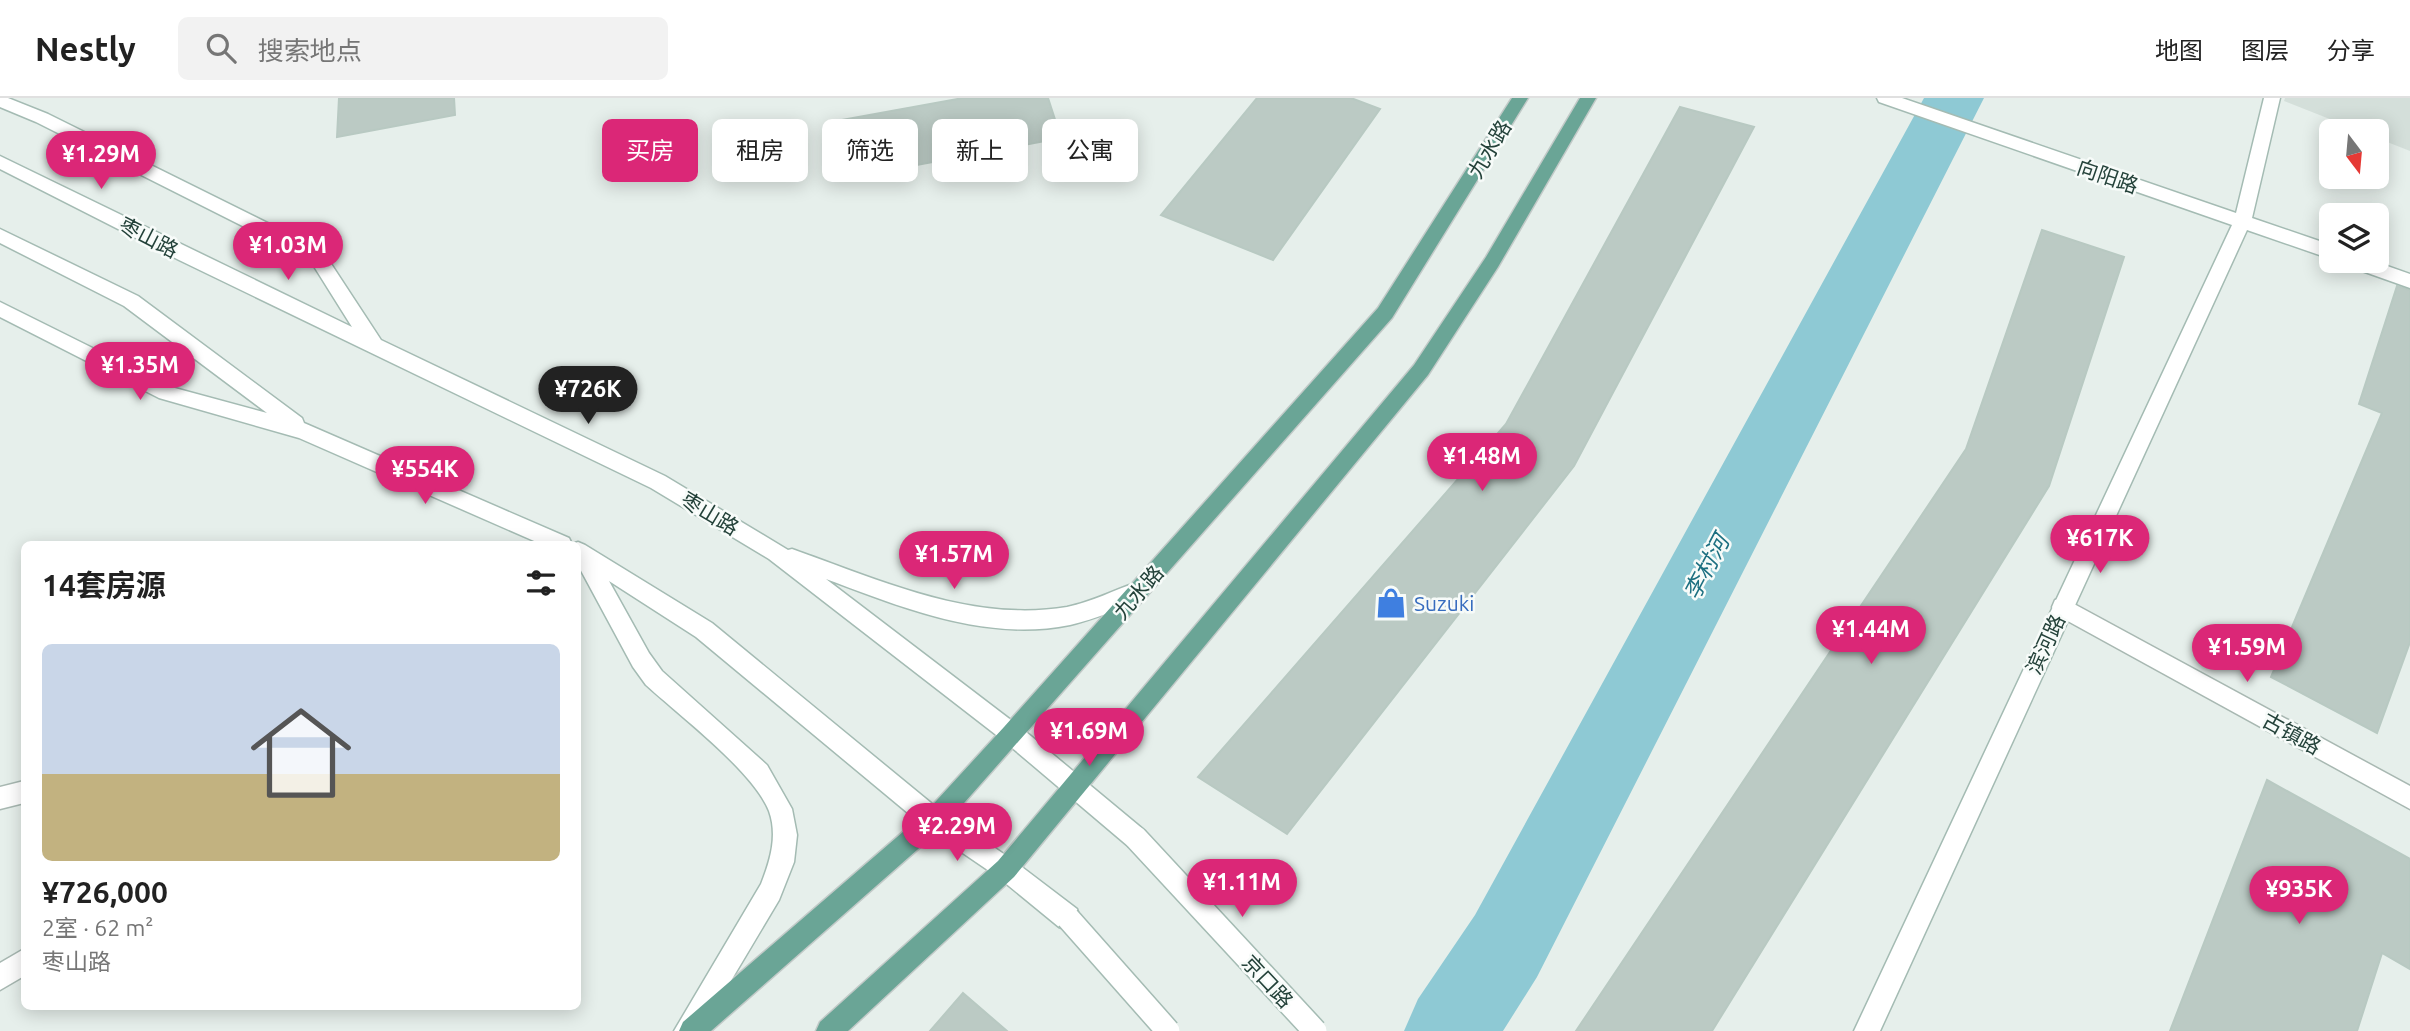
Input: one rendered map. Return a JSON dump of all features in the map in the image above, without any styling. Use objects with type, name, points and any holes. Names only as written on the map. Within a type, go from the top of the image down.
[{"type":"main road","name":"九水路","points":[[692,1031],[934,820],[1012,734],[1385,313],[1520,98]]},
{"type":"main road","points":[[829,1031],[1006,869],[1421,370],[1492,262],[1588,98]]},
{"type":"main road","name":"向阳路","points":[[1885,98],[2319,248]]},
{"type":"main road","name":"滨河路","points":[[1867,1031],[2244,220],[2272,98]]},
{"type":"main road","points":[[0,101],[42,118],[316,256],[374,345]]},
{"type":"main road","name":"枣山路","points":[[0,162],[185,255],[658,482],[776,553],[1077,786]]},
{"type":"main road","points":[[0,235],[131,301],[304,431]]},
{"type":"main road","points":[[2388,273],[2410,281]]},
{"type":"main road","points":[[0,309],[166,393],[304,431],[556,541]]},
{"type":"main road","points":[[581,553],[704,630],[934,820],[1006,869],[1068,918],[1168,1031]]},
{"type":"main road","points":[[776,553],[951,612],[1013,620],[1065,616],[1093,609],[1138,591]]},
{"type":"main road","points":[[581,561],[640,660],[654,678],[759,774],[780,809],[785,835],[782,862],[770,892],[687,1031]]},
{"type":"main road","name":"古镇路","points":[[2063,607],[2410,798]]},
{"type":"main road","name":"京口路","points":[[1077,786],[1136,838],[1315,1031]]},
{"type":"main road","points":[[0,798],[21,793]]},
{"type":"main road","points":[[0,978],[21,963]]},
{"type":"shaded area","points":[[2285,98],[2410,98],[2410,151],[2389,143],[2389,119],[2330,119],[2284,101]]},
{"type":"building","points":[[339,98],[454,98],[455,115],[337,137]]},
{"type":"building","points":[[963,98],[1048,98],[1055,119],[1042,119],[1042,142],[1028,144],[1028,119],[932,119],[932,162],[918,165],[918,119],[847,119]]},
{"type":"building","points":[[1257,98],[1351,98],[1380,109],[1273,260],[1161,215]]},
{"type":"building","points":[[1680,107],[1754,127],[1574,466],[1287,834],[1198,777],[1506,424]]},
{"type":"building","points":[[2042,230],[2124,257],[2049,486],[1712,1031],[1576,1031],[1966,449]]},
{"type":"building","points":[[2397,286],[2410,290],[2410,642],[2377,733],[2271,677],[2382,413],[2359,404]]},
{"type":"building","points":[[2267,780],[2410,859],[2410,969],[2382,953],[2357,1031],[2170,1031]]},
{"type":"building","points":[[963,993],[1007,1031],[930,1031]]},
{"type":"waterway","name":"李村河","points":[[1450,1031],[1506,946],[1954,98]]},
{"type":"place","name":"Suzuki","points":[[1391,603]]}]
